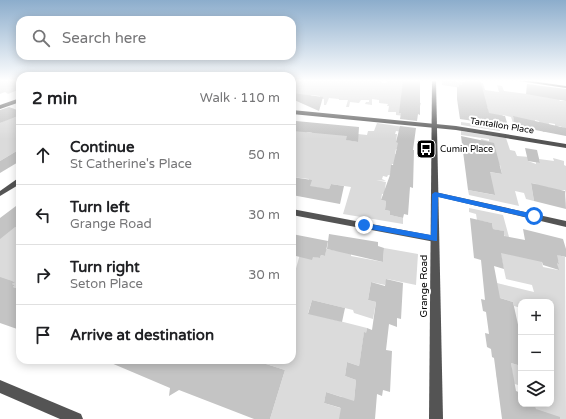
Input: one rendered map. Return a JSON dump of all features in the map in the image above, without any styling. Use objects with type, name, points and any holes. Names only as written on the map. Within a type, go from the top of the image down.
[{"type":"street","name":"Grange Road","points":[[434,100],[436,419]]},
{"type":"street","points":[[0,107],[16,101]]},
{"type":"street","points":[[296,112],[434,125]]},
{"type":"street","name":"Tantallon Place","points":[[434,125],[566,146]]},
{"type":"street","points":[[0,194],[16,184]]},
{"type":"street","points":[[435,194],[566,224]]},
{"type":"street","points":[[296,213],[435,239]]},
{"type":"street","points":[[0,386],[76,419]]},
{"type":"shaded area","points":[[324,100],[328,100],[326,105],[324,105]]},
{"type":"shaded area","points":[[339,100],[372,100],[372,105],[365,104],[366,102],[369,102],[369,100],[361,100],[359,103],[350,102],[349,107],[346,107],[348,100]]},
{"type":"shaded area","points":[[376,100],[411,100],[412,102],[421,103],[420,106],[401,103],[405,116],[396,115],[396,112],[388,112],[388,104],[379,103],[379,100]]},
{"type":"shaded area","points":[[480,100],[559,100],[560,101],[566,101],[566,129],[549,123],[550,127],[544,126],[546,132],[543,132],[539,121],[535,120],[535,122],[513,117],[517,127],[514,126],[511,117],[503,115],[498,121],[500,131],[461,125],[461,122],[475,124],[475,121],[485,124],[483,115],[488,108]]},
{"type":"shaded area","points":[[16,115],[16,151],[0,161],[0,123]]},
{"type":"shaded area","points":[[377,123],[404,127],[402,132],[396,131],[396,142],[412,144],[400,150],[396,149],[395,154],[399,155],[413,166],[392,164],[391,169],[394,176],[383,176],[382,179],[386,181],[376,180],[386,182],[385,189],[405,191],[382,194],[381,200],[386,201],[385,210],[390,211],[390,215],[403,218],[403,224],[343,214],[351,187],[331,184],[329,189],[309,187],[309,179],[296,177],[296,130],[310,133],[312,133],[313,130],[344,133],[347,136],[347,140],[358,142],[358,134],[367,135],[368,131],[374,131]]},
{"type":"shaded area","points":[[461,131],[506,138],[510,150],[515,151],[517,156],[530,157],[528,161],[536,164],[536,162],[540,163],[539,159],[554,161],[553,158],[564,161],[564,165],[566,166],[566,194],[565,190],[559,190],[561,195],[548,187],[538,190],[536,184],[531,183],[534,201],[526,199],[524,193],[515,191],[519,206],[469,195],[468,190],[494,195],[489,172],[502,174],[500,165],[482,162],[483,148],[481,139],[489,141],[489,139],[461,135]]},
{"type":"shaded area","points":[[469,208],[503,215],[509,237],[507,237],[541,259],[543,267],[558,270],[557,263],[559,263],[555,254],[565,257],[566,419],[544,419],[536,407],[554,407],[554,299],[518,299],[518,307],[514,306],[513,302],[494,296],[497,283],[534,292],[532,285],[506,279],[500,251],[505,238],[503,231],[493,229],[492,223],[477,220],[476,214],[469,212]]},
{"type":"shaded area","points":[[16,226],[16,288],[13,287],[15,285],[12,284],[14,282],[13,281],[0,289],[0,232]]},
{"type":"shaded area","points":[[384,248],[418,254],[416,285],[387,279],[385,285],[371,282],[368,300],[376,302],[373,319],[354,313],[353,310],[312,300],[308,313],[367,328],[366,333],[364,333],[359,366],[347,362],[345,376],[356,380],[354,401],[372,406],[339,419],[270,419],[285,370],[266,364],[296,364],[296,268],[300,254],[320,258],[321,255],[325,256],[326,249],[351,253],[351,256],[383,262]],"holes":[[[326,392],[342,397],[340,408],[324,403]]]},
{"type":"shaded area","points":[[511,363],[518,365],[518,385],[497,378],[496,373],[513,379]]},
{"type":"building","points":[[296,100],[322,100],[319,111],[296,101]]},
{"type":"building","points":[[401,100],[420,100],[420,115],[418,114],[417,121],[400,119],[401,113],[399,113]]},
{"type":"building","points":[[457,100],[485,100],[489,113],[505,116],[508,126],[460,119]]},
{"type":"building","points":[[9,107],[16,110],[16,117],[0,123],[0,110]]},
{"type":"building","points":[[513,116],[566,128],[566,136],[515,126]]},
{"type":"building","points":[[296,121],[359,127],[358,142],[346,140],[347,136],[296,131]]},
{"type":"building","points":[[400,126],[416,128],[413,150],[413,188],[410,187],[408,215],[404,214],[403,218],[390,215],[390,211],[385,210],[386,201],[381,200],[390,175],[391,165],[393,165]]},
{"type":"building","points":[[461,136],[494,143],[502,174],[490,172],[495,195],[468,190]]},
{"type":"building","points":[[525,148],[537,150],[540,163],[528,161]]},
{"type":"building","points":[[16,151],[16,163],[0,173],[0,161]]},
{"type":"building","points":[[296,178],[312,180],[310,186],[329,189],[331,184],[344,186],[340,204],[296,196]]},
{"type":"building","points":[[531,183],[565,191],[566,209],[534,201]]},
{"type":"building","points":[[16,206],[16,227],[0,239],[0,218]]},
{"type":"building","points":[[470,218],[492,223],[493,229],[504,231],[504,236],[525,240],[523,229],[563,239],[566,249],[566,257],[557,255],[559,270],[543,265],[542,262],[501,253],[504,269],[494,266],[500,298],[513,302],[518,324],[518,365],[511,363],[516,391],[518,392],[518,407],[536,407],[536,409],[560,417],[560,419],[502,419],[494,358],[492,357],[491,349],[487,347],[485,333],[489,334],[486,312],[483,311],[481,299],[485,300],[481,260],[474,258]]},
{"type":"building","points":[[329,234],[378,242],[378,246],[384,248],[383,262],[327,249]]},
{"type":"building","points":[[296,235],[328,241],[325,256],[321,255],[320,258],[313,257],[312,260],[296,256]]},
{"type":"building","points":[[0,277],[15,282],[12,284],[15,285],[13,287],[16,288],[16,329],[0,323]]},
{"type":"building","points":[[386,279],[403,283],[401,319],[397,318],[397,327],[389,324],[386,350],[392,351],[390,392],[383,390],[382,396],[377,394],[375,419],[339,419],[341,408],[324,403],[326,392],[354,401],[356,380],[345,376],[347,362],[359,366],[364,332],[366,333],[367,328],[372,330],[376,302],[368,300],[371,282],[385,286]]},
{"type":"building","points":[[312,300],[345,308],[342,322],[308,314]]},
{"type":"building","points":[[113,364],[266,364],[285,370],[270,419],[254,419],[179,390],[169,396],[170,388]]},
{"type":"place","name":"Cumin Place","points":[[426,149]]},
{"type":"route","points":[[364,225],[435,239],[435,194],[534,216]]}]
